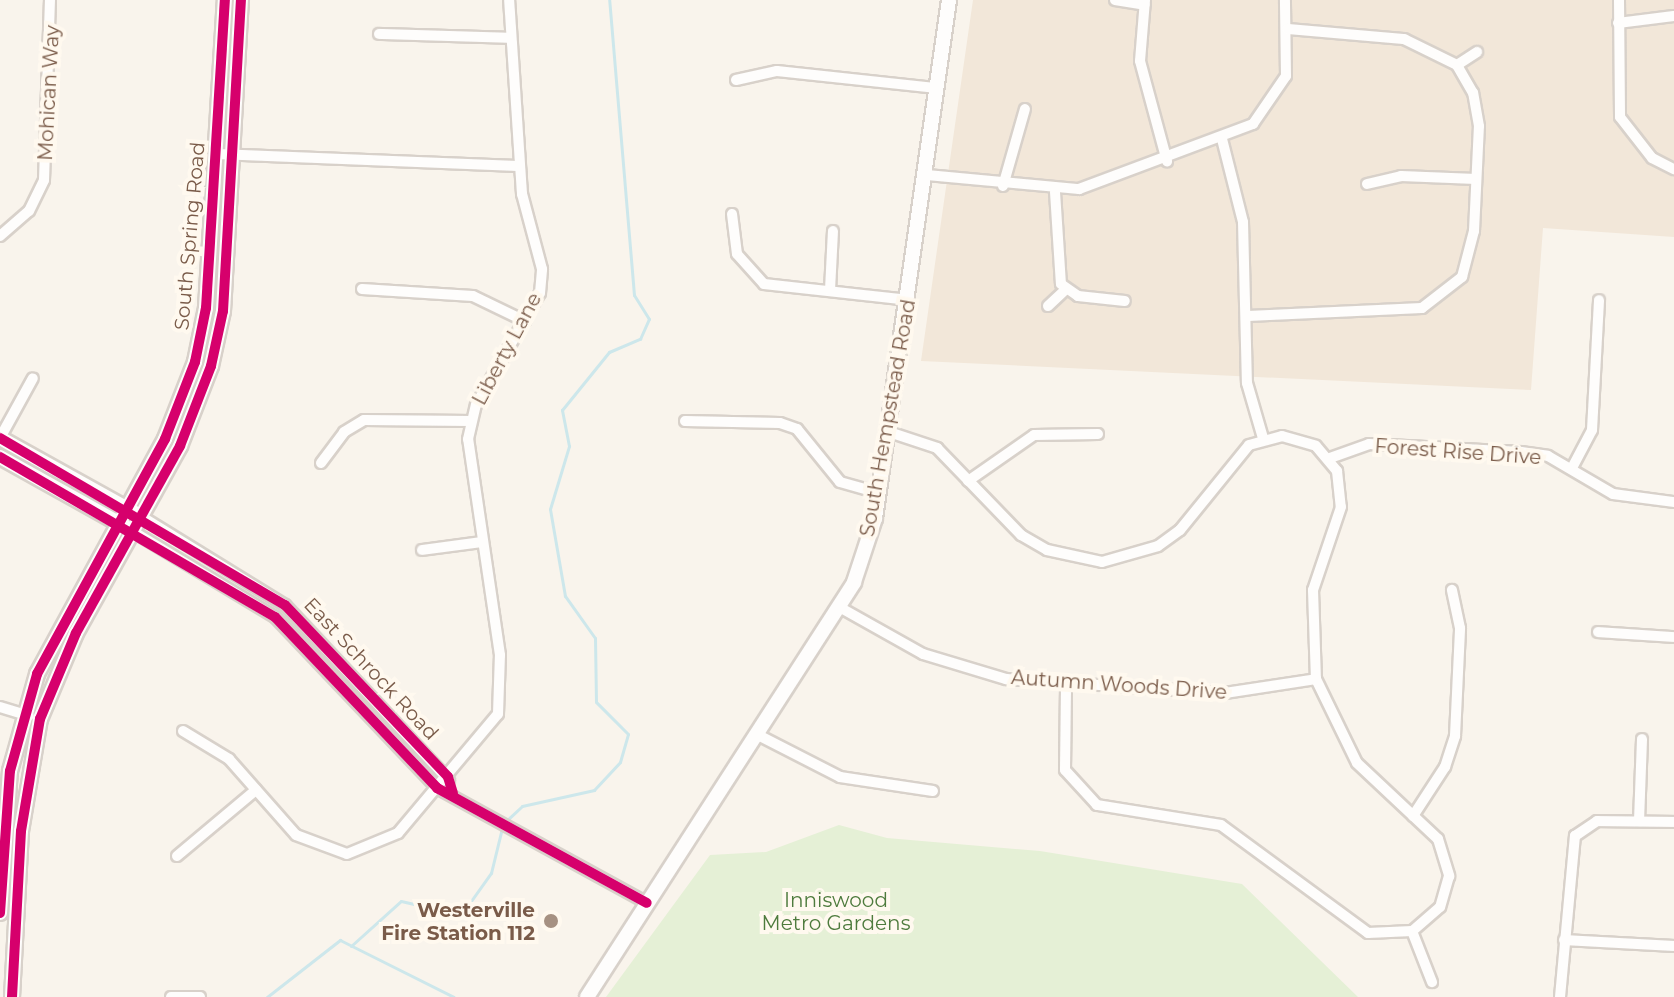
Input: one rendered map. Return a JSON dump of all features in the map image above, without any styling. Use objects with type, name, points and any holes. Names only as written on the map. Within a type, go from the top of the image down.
[{"type":"main road","name":"South Spring Road","points":[[0,913],[2,829],[24,714],[61,625],[127,509],[195,362],[206,308],[225,0]]},
{"type":"main road","name":"South Spring Road","points":[[12,997],[21,831],[40,719],[76,633],[142,517],[211,366],[223,311],[241,0]]},
{"type":"main road","name":"South Hempstead Road","points":[[587,997],[841,608],[879,493],[927,175],[949,0]]},
{"type":"main road","name":"East Schrock Road","points":[[0,438],[142,517]]},
{"type":"main road","name":"East Schrock Road","points":[[0,457],[134,532]]},
{"type":"street","name":"Mohican Way","points":[[0,236],[16,225],[44,180],[50,0]]},
{"type":"street","name":"Liberty Lane","points":[[183,731],[229,759],[296,835],[347,854],[387,842],[486,735],[503,694],[482,542],[471,421],[525,321],[542,269],[519,166],[509,0]]},
{"type":"street","points":[[1115,0],[1145,2],[1140,61],[1167,161]]},
{"type":"street","points":[[927,175],[1055,192],[1103,185],[1253,124],[1279,94],[1287,29],[1285,0]]},
{"type":"street","points":[[1619,0],[1620,117],[1652,158],[1674,169]]},
{"type":"street","points":[[1618,23],[1674,16]]},
{"type":"street","points":[[1248,316],[1298,309],[1387,314],[1437,301],[1468,261],[1476,179],[1473,93],[1457,65],[1404,39],[1287,29]]},
{"type":"street","points":[[379,34],[511,38]]},
{"type":"street","points":[[1457,65],[1477,52]]},
{"type":"street","points":[[736,80],[777,71],[937,88]]},
{"type":"street","points":[[1003,186],[1025,109]]},
{"type":"street","points":[[1222,139],[1236,174],[1248,316],[1247,383],[1263,438]]},
{"type":"street","points":[[216,154],[519,166]]},
{"type":"street","points":[[1367,184],[1401,176],[1476,179]]},
{"type":"street","points":[[1055,192],[1057,268],[1066,289]]},
{"type":"street","points":[[732,214],[737,254],[755,280],[909,300]]},
{"type":"street","points":[[830,290],[833,231]]},
{"type":"street","points":[[362,289],[473,296],[525,321]]},
{"type":"street","points":[[1066,289],[1125,301]]},
{"type":"street","points":[[1048,306],[1066,289]]},
{"type":"street","points":[[1572,468],[1592,430],[1599,300]]},
{"type":"street","points":[[0,438],[33,378]]},
{"type":"street","points":[[321,463],[344,432],[364,420],[471,421]]},
{"type":"street","points":[[685,421],[780,423],[797,429],[840,482],[879,493]]},
{"type":"street","points":[[889,432],[923,439],[1021,535],[1047,550],[1102,562],[1158,546],[1180,530],[1237,456],[1263,438],[1300,439],[1330,458],[1341,507],[1313,590],[1316,679],[1342,742],[1438,839],[1449,876],[1440,907],[1412,931],[1368,933],[1221,825],[1097,805],[1065,770],[1066,685]]},
{"type":"street","points":[[968,481],[1034,435],[1098,434]]},
{"type":"street","name":"Forest Rise Drive","points":[[1330,458],[1391,445],[1521,452],[1572,468],[1613,494],[1674,502]]},
{"type":"street","name":"East Schrock Road","points":[[142,517],[285,605],[448,777],[453,793]]},
{"type":"street","name":"East Schrock Road","points":[[134,532],[275,617],[437,788],[453,793],[486,818],[647,903]]},
{"type":"street","points":[[422,550],[482,542]]},
{"type":"street","points":[[1413,816],[1445,767],[1455,736],[1460,628],[1452,590]]},
{"type":"street","name":"Autumn Woods Drive","points":[[841,608],[963,668],[1066,685],[1225,693],[1316,679]]},
{"type":"street","points":[[1598,632],[1674,637]]},
{"type":"street","points":[[0,707],[40,719]]},
{"type":"street","points":[[760,736],[840,777],[933,791]]},
{"type":"street","points":[[1639,821],[1642,739]]},
{"type":"street","points":[[177,856],[256,790]]},
{"type":"street","points":[[1560,997],[1575,836],[1597,821],[1674,822]]},
{"type":"street","points":[[2,829],[21,831]]},
{"type":"street","points":[[1412,931],[1432,982]]},
{"type":"street","points":[[1564,940],[1674,946]]},
{"type":"street","points":[[171,997],[200,997]]},
{"type":"shaded area","points":[[973,0],[1674,0],[1674,237],[1543,228],[1531,390],[921,361]]},
{"type":"green space","name":"Inniswood Metro Gardens","points":[[839,825],[887,838],[1040,851],[1242,884],[1358,997],[606,997],[710,855],[766,852]]},
{"type":"waterway","points":[[506,821],[522,806],[594,790],[620,762],[628,734],[596,702],[595,638],[565,596],[550,509],[569,446],[562,410],[609,352],[640,339],[649,319],[634,295],[609,0]]},
{"type":"waterway","points":[[351,946],[401,901],[461,915],[491,873],[502,828]]},
{"type":"waterway","points":[[267,997],[340,940],[454,997]]},
{"type":"cycle path","points":[[0,913],[10,771],[37,674],[165,439],[195,362],[206,308],[225,0]]},
{"type":"cycle path","points":[[12,997],[21,831],[40,719],[76,633],[180,446],[211,366],[223,311],[241,0]]},
{"type":"cycle path","points":[[0,438],[285,605],[448,777],[453,793]]},
{"type":"cycle path","points":[[0,457],[275,617],[437,788],[647,903]]},
{"type":"place","name":"Westerville Fire Station 112","points":[[551,921]]}]
